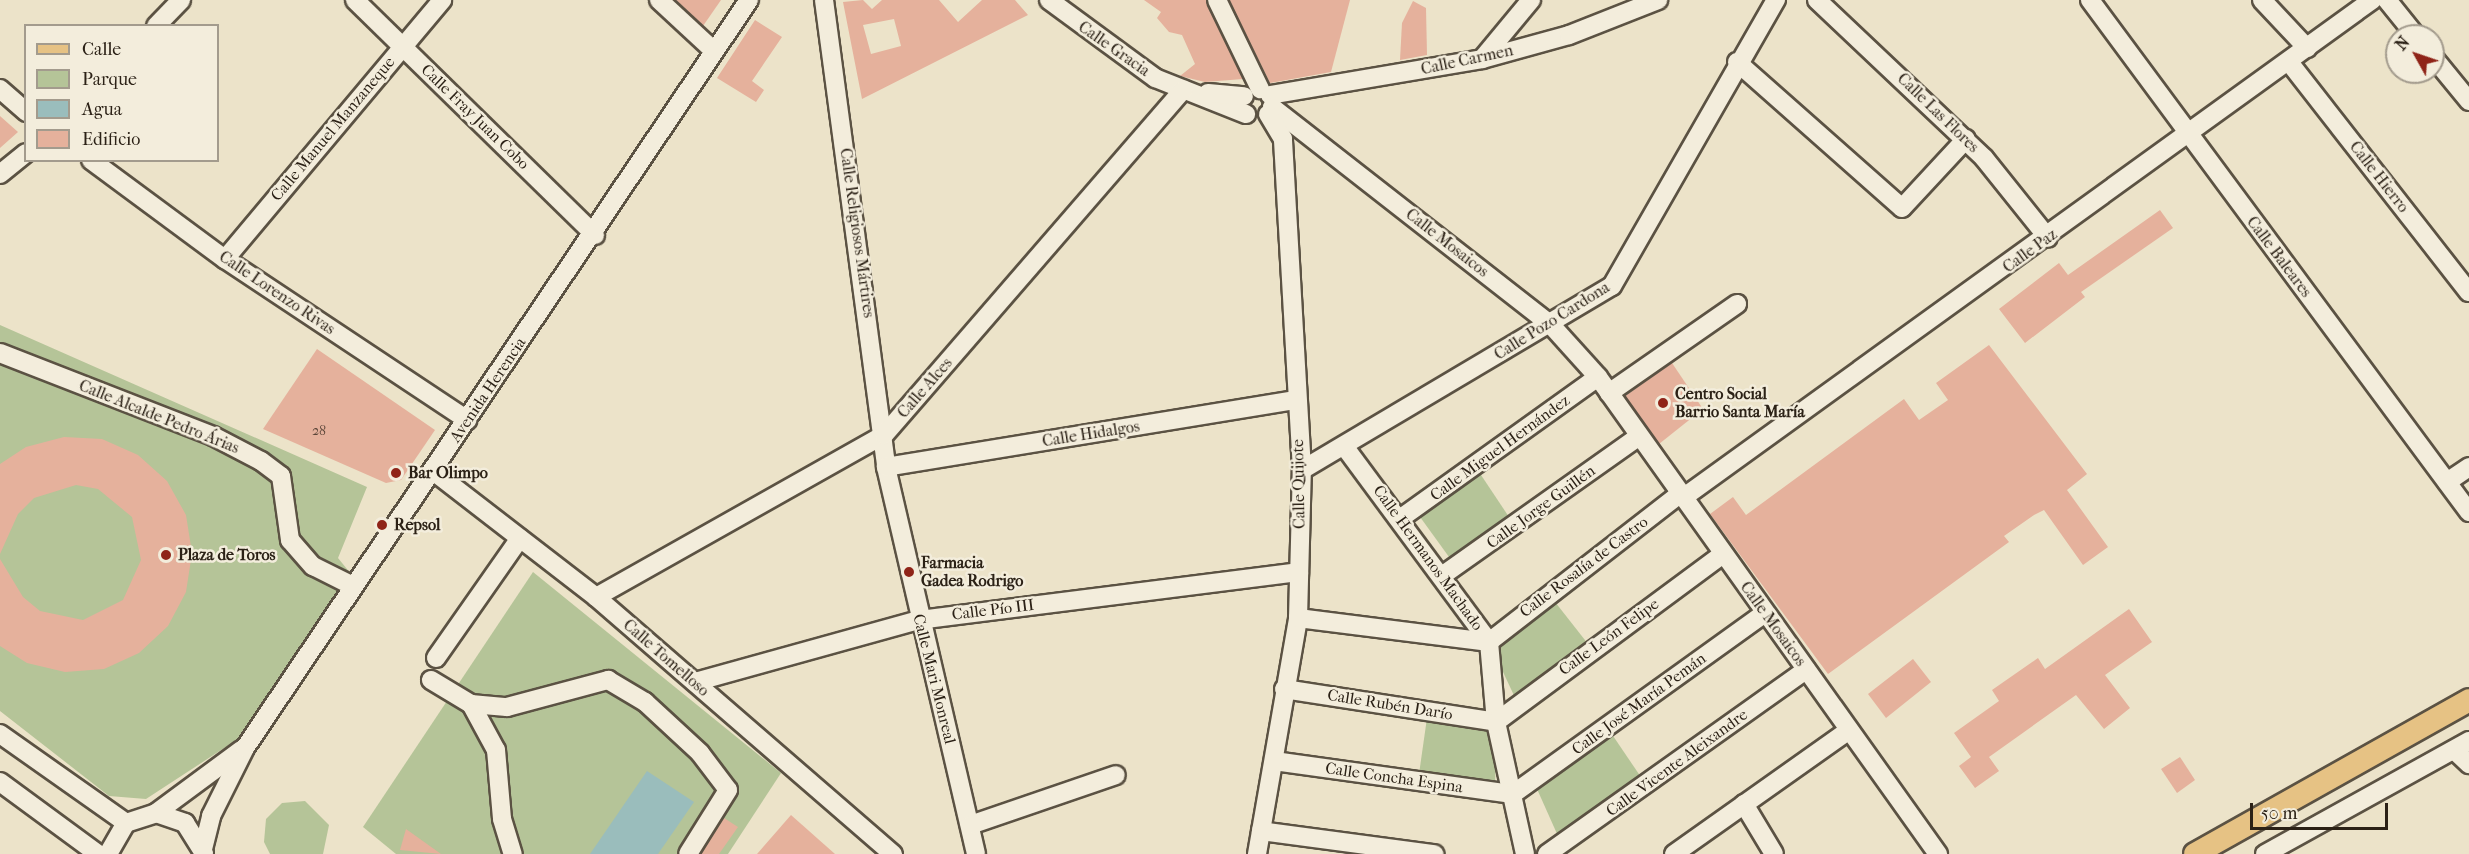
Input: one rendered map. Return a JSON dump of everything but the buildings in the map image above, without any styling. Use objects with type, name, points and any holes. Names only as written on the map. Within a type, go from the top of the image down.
[{"type":"main road","points":[[2195,854],[2469,700]]},
{"type":"street","points":[[158,24],[182,0]]},
{"type":"street","name":"Calle Fray Juan Cobo","points":[[355,0],[595,235]]},
{"type":"street","name":"Calle Manuel Manzaneque","points":[[225,259],[442,0]]},
{"type":"street","points":[[659,0],[714,51]]},
{"type":"street","name":"Avenida Herencia","points":[[203,851],[211,816],[245,748],[353,586],[595,235],[749,0]]},
{"type":"street","name":"Calle Religiosos Mártires","points":[[824,0],[884,435],[886,467]]},
{"type":"street","name":"Calle Gracia","points":[[1049,0],[1107,46],[1183,90],[1260,103]]},
{"type":"street","name":"Calle Quijote","points":[[1217,0],[1260,103],[1283,139],[1296,400],[1302,470],[1298,618],[1257,854]]},
{"type":"street","points":[[1482,59],[1531,0]]},
{"type":"street","name":"Calle Carmen","points":[[1260,103],[1482,59],[1569,35],[1658,0]]},
{"type":"street","name":"Calle Pozo Cardona","points":[[1302,470],[1551,325],[1612,286],[1737,62],[1776,0]]},
{"type":"street","name":"Calle Las Flores","points":[[1817,0],[1965,139],[2048,238]]},
{"type":"street","name":"Calle Baleares","points":[[2090,0],[2469,512]]},
{"type":"street","points":[[2262,0],[2307,48]]},
{"type":"street","name":"Calle Paz","points":[[1682,496],[2048,238],[2372,0]]},
{"type":"street","points":[[2387,0],[2406,24]]},
{"type":"street","points":[[1737,62],[1902,208],[1965,139]]},
{"type":"street","name":"Calle Hierro","points":[[2289,62],[2469,292]]},
{"type":"street","points":[[2445,72],[2469,101]]},
{"type":"street","points":[[0,89],[24,109]]},
{"type":"street","name":"Calle Alces","points":[[596,597],[884,435],[1183,90]]},
{"type":"street","name":"Calle Mosaicos","points":[[1260,103],[1551,325],[1598,377],[1938,854]]},
{"type":"street","points":[[0,174],[24,155]]},
{"type":"street","name":"Calle Lorenzo Rivas","points":[[94,162],[225,259],[467,420]]},
{"type":"street","points":[[1609,393],[1737,304]]},
{"type":"street","name":"Calle Alcalde Pedro Árias","points":[[0,353],[213,436],[261,461],[281,476],[290,540],[313,566],[353,586]]},
{"type":"street","name":"Calle Miguel Hernández","points":[[1401,518],[1598,377]]},
{"type":"street","name":"Calle Hidalgos","points":[[886,467],[1296,400]]},
{"type":"street","name":"Calle Jorge Guillén","points":[[1443,575],[1639,436]]},
{"type":"street","name":"Calle Hermanos Machado","points":[[1344,446],[1443,575],[1488,642],[1497,722],[1525,854]]},
{"type":"street","name":"Calle Mari Monreal","points":[[886,467],[919,620],[976,854]]},
{"type":"street","points":[[2447,482],[2469,467]]},
{"type":"street","name":"Calle Tomelloso","points":[[433,471],[596,597],[892,854]]},
{"type":"street","name":"Calle Rosalía de Castro","points":[[1488,642],[1682,496]]},
{"type":"street","points":[[436,658],[520,538]]},
{"type":"street","name":"Calle León Felipe","points":[[1497,722],[1723,554]]},
{"type":"street","name":"Calle Pío III","points":[[694,682],[919,620],[1299,572]]},
{"type":"street","name":"Calle José María Pemán","points":[[1513,794],[1765,613]]},
{"type":"street","points":[[1298,618],[1488,642]]},
{"type":"street","name":"Calle Vicente Aleixandre","points":[[1547,854],[1806,670]]},
{"type":"street","points":[[431,680],[471,704],[507,706],[608,680],[645,702],[700,753],[728,790],[688,854]]},
{"type":"street","name":"Calle Rubén Darío","points":[[1284,689],[1497,722]]},
{"type":"street","points":[[471,704],[496,750],[502,819],[513,854]]},
{"type":"street","points":[[1674,854],[1849,730]]},
{"type":"street","points":[[0,734],[126,823]]},
{"type":"street","points":[[2265,854],[2290,849],[2461,746],[2469,764]]},
{"type":"street","points":[[108,854],[126,823],[156,813],[245,748]]},
{"type":"street","name":"Calle Concha Espina","points":[[1274,761],[1513,794]]},
{"type":"street","points":[[970,825],[1116,775]]},
{"type":"street","points":[[0,782],[98,854]]},
{"type":"street","points":[[1744,804],[1774,854]]},
{"type":"street","name":"Avenida Herencia","points":[[156,813],[185,823],[203,851]]},
{"type":"street","points":[[1261,831],[1434,854]]},
{"type":"green space","points":[[0,325],[367,487],[338,558],[351,574],[241,737],[146,799],[109,796],[0,711]]},
{"type":"green space","points":[[1475,466],[1515,526],[1457,568],[1415,510]]},
{"type":"green space","points":[[533,572],[781,773],[728,854],[396,854],[363,827]]},
{"type":"green space","points":[[1548,593],[1592,649],[1518,704],[1489,642]]},
{"type":"green space","points":[[1428,711],[1496,722],[1495,793],[1418,781]]},
{"type":"green space","points":[[1607,727],[1647,786],[1562,845],[1533,780]]},
{"type":"green space","points":[[305,801],[329,825],[323,854],[270,854],[264,842],[266,819],[282,803]]},
{"type":"water","points":[[647,771],[694,802],[658,854],[590,854]]},
{"type":"place","name":"Centro Social Barrio Santa María","points":[[1663,403]]},
{"type":"place","name":"Bar Olimpo","points":[[396,473]]},
{"type":"place","name":"Repsol","points":[[382,525]]},
{"type":"place","name":"Plaza de Toros","points":[[166,555]]},
{"type":"place","name":"Farmacia Gadea Rodrigo","points":[[909,572]]}]
